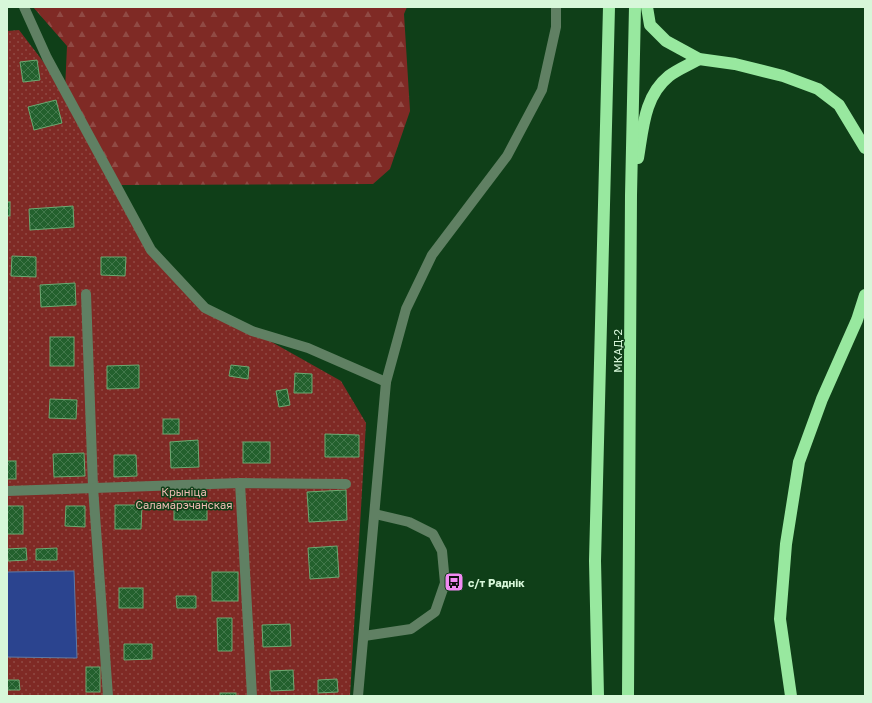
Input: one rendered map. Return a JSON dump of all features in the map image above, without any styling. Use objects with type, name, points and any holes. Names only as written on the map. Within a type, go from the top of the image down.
[{"type":"highway","points":[[598,696],[595,561],[609,7]]},
{"type":"highway","name":"МКАД-2","points":[[628,696],[631,195],[635,7]]},
{"type":"highway","points":[[647,7],[650,24],[666,41],[699,59],[742,65],[783,76],[818,89],[839,105],[865,148]]},
{"type":"highway","points":[[631,195],[646,111],[652,95],[661,83],[670,75],[699,59]]},
{"type":"highway","points":[[791,696],[780,619],[786,544],[799,462],[822,399],[857,320],[865,295]]},
{"type":"street","points":[[24,7],[47,58],[151,250],[205,308],[252,331],[308,348],[386,382]]},
{"type":"street","points":[[358,696],[386,382],[406,309],[432,255],[508,156],[542,90],[556,27],[556,7]]},
{"type":"street","points":[[86,294],[93,487],[108,696]]},
{"type":"street","points":[[240,483],[252,696]]},
{"type":"street","points":[[7,491],[240,483],[346,484]]},
{"type":"street","points":[[364,636],[411,629],[435,612],[445,583],[442,551],[433,534],[409,522],[375,514]]},
{"type":"green space","points":[[33,7],[407,7],[404,14],[410,111],[390,169],[373,184],[117,185],[65,90],[67,46]]},
{"type":"green space","name":"Крыніца Саламарэчанская","points":[[19,30],[65,90],[151,250],[205,308],[252,331],[341,381],[366,423],[350,696],[7,696],[7,31]]},
{"type":"water","points":[[74,571],[77,658],[7,657],[7,572]]},
{"type":"building","points":[[37,60],[40,80],[23,82],[20,62]]},
{"type":"building","points":[[56,100],[62,123],[34,130],[28,107]]},
{"type":"building","points":[[7,202],[10,202],[10,216],[7,216]]},
{"type":"building","points":[[73,206],[74,227],[30,230],[29,209]]},
{"type":"building","points":[[12,256],[36,257],[36,277],[11,276]]},
{"type":"building","points":[[101,257],[126,257],[125,276],[101,275]]},
{"type":"building","points":[[75,283],[76,305],[41,307],[40,285]]},
{"type":"building","points":[[50,337],[74,337],[74,366],[50,366]]},
{"type":"building","points":[[139,365],[139,388],[107,389],[107,366]]},
{"type":"building","points":[[231,365],[249,367],[248,379],[229,376]]},
{"type":"building","points":[[295,373],[312,374],[312,393],[294,393]]},
{"type":"building","points":[[287,389],[290,405],[279,407],[276,391]]},
{"type":"building","points":[[50,399],[77,400],[76,419],[49,418]]},
{"type":"building","points":[[163,419],[179,419],[179,434],[163,434]]},
{"type":"building","points":[[325,434],[359,435],[359,457],[325,457]]},
{"type":"building","points":[[198,440],[199,467],[171,468],[170,442]]},
{"type":"building","points":[[243,442],[270,442],[270,463],[243,463]]},
{"type":"building","points":[[84,453],[85,476],[54,477],[53,454]]},
{"type":"building","points":[[114,455],[136,455],[137,476],[114,477]]},
{"type":"building","points":[[7,461],[16,461],[16,479],[7,479]]},
{"type":"building","points":[[346,490],[347,520],[309,522],[307,492]]},
{"type":"building","points":[[174,501],[207,501],[207,520],[174,520]]},
{"type":"building","points":[[115,505],[142,505],[141,529],[115,529]]},
{"type":"building","points":[[7,506],[23,506],[23,534],[7,534]]},
{"type":"building","points":[[66,506],[85,506],[85,527],[65,526]]},
{"type":"building","points":[[337,546],[339,577],[310,579],[308,548]]},
{"type":"building","points":[[26,548],[27,560],[8,561],[7,549]]},
{"type":"building","points":[[57,548],[57,560],[36,560],[36,549]]},
{"type":"building","points":[[212,572],[238,572],[238,601],[212,601]]},
{"type":"building","points":[[119,588],[143,588],[143,608],[119,608]]},
{"type":"building","points":[[176,596],[196,596],[196,608],[177,608]]},
{"type":"building","points":[[217,618],[232,618],[232,651],[218,651]]},
{"type":"building","points":[[290,624],[291,646],[263,647],[262,625]]},
{"type":"building","points":[[124,644],[152,644],[152,659],[124,660]]},
{"type":"building","points":[[86,667],[100,667],[100,692],[86,692]]},
{"type":"building","points":[[293,670],[294,690],[271,691],[270,671]]},
{"type":"building","points":[[337,679],[338,692],[318,693],[318,680]]},
{"type":"building","points":[[7,680],[19,680],[20,690],[7,690]]},
{"type":"building","points":[[220,693],[236,693],[236,696],[220,696]]},
{"type":"place","name":"с/т Раднік","points":[[454,582]]}]
